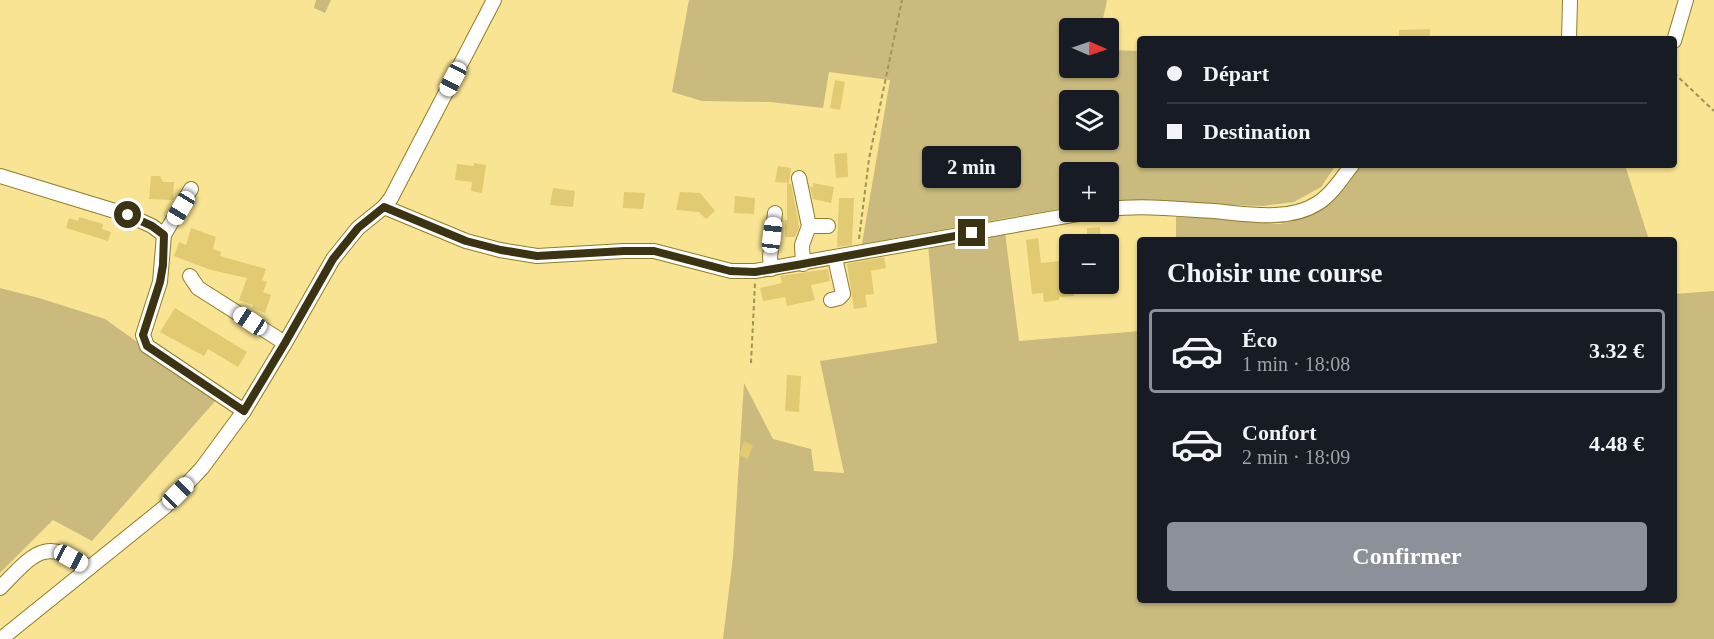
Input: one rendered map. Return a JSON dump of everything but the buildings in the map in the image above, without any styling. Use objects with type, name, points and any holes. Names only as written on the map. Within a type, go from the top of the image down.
[{"type":"street","points":[[1,639],[173,498],[202,468],[244,411],[333,259],[358,228],[384,207],[391,198],[494,0]]},
{"type":"street","points":[[1569,36],[1570,0]]},
{"type":"street","points":[[1675,36],[1686,0]]},
{"type":"street","points":[[1119,208],[1152,207],[1268,215],[1294,213],[1318,203],[1338,184],[1350,168]]},
{"type":"street","points":[[0,176],[128,215],[152,226],[164,235]]},
{"type":"street","points":[[799,178],[809,226],[802,245],[803,264]]},
{"type":"street","points":[[191,189],[164,235],[160,282],[143,335],[147,346],[244,411]]},
{"type":"street","points":[[384,207],[466,241],[501,250],[537,256],[654,251],[730,271],[755,272],[1059,217]]},
{"type":"street","points":[[771,269],[770,257],[775,213]]},
{"type":"street","points":[[809,226],[828,226]]},
{"type":"street","points":[[831,300],[843,294],[835,258]]},
{"type":"street","points":[[190,276],[198,288],[285,343]]},
{"type":"street","points":[[0,588],[27,560],[45,550],[58,550],[89,568]]},
{"type":"path","points":[[857,254],[868,159],[902,0]]},
{"type":"path","points":[[1677,76],[1714,111]]},
{"type":"path","points":[[751,363],[755,272]]},
{"type":"shaded area","points":[[316,0],[331,0],[325,13],[314,8]]},
{"type":"shaded area","points":[[689,0],[1107,0],[1103,18],[1059,18],[1059,78],[1119,78],[1119,50],[1137,51],[1137,168],[1334,168],[1321,187],[1294,202],[1263,206],[1119,201],[1119,162],[1059,162],[1059,209],[862,244],[890,80],[829,72],[823,108],[770,102],[702,101],[672,92]]},
{"type":"shaded area","points":[[1359,168],[1626,168],[1648,237],[1176,237],[1176,215],[1280,224],[1298,220],[1331,203]]},
{"type":"shaded area","points":[[1005,233],[1019,341],[1137,331],[1137,603],[1677,603],[1677,294],[1714,291],[1714,639],[723,639],[733,557],[744,383],[773,439],[811,449],[814,471],[844,473],[820,361],[937,343],[928,245]]},
{"type":"shaded area","points":[[0,288],[105,319],[217,399],[92,541],[53,520],[0,573]]},
{"type":"route","points":[[128,215],[152,226],[164,235],[160,282],[143,335],[147,346],[244,411],[333,259],[358,228],[384,207],[466,241],[501,250],[537,256],[654,251],[730,271],[755,272],[972,233]]}]
